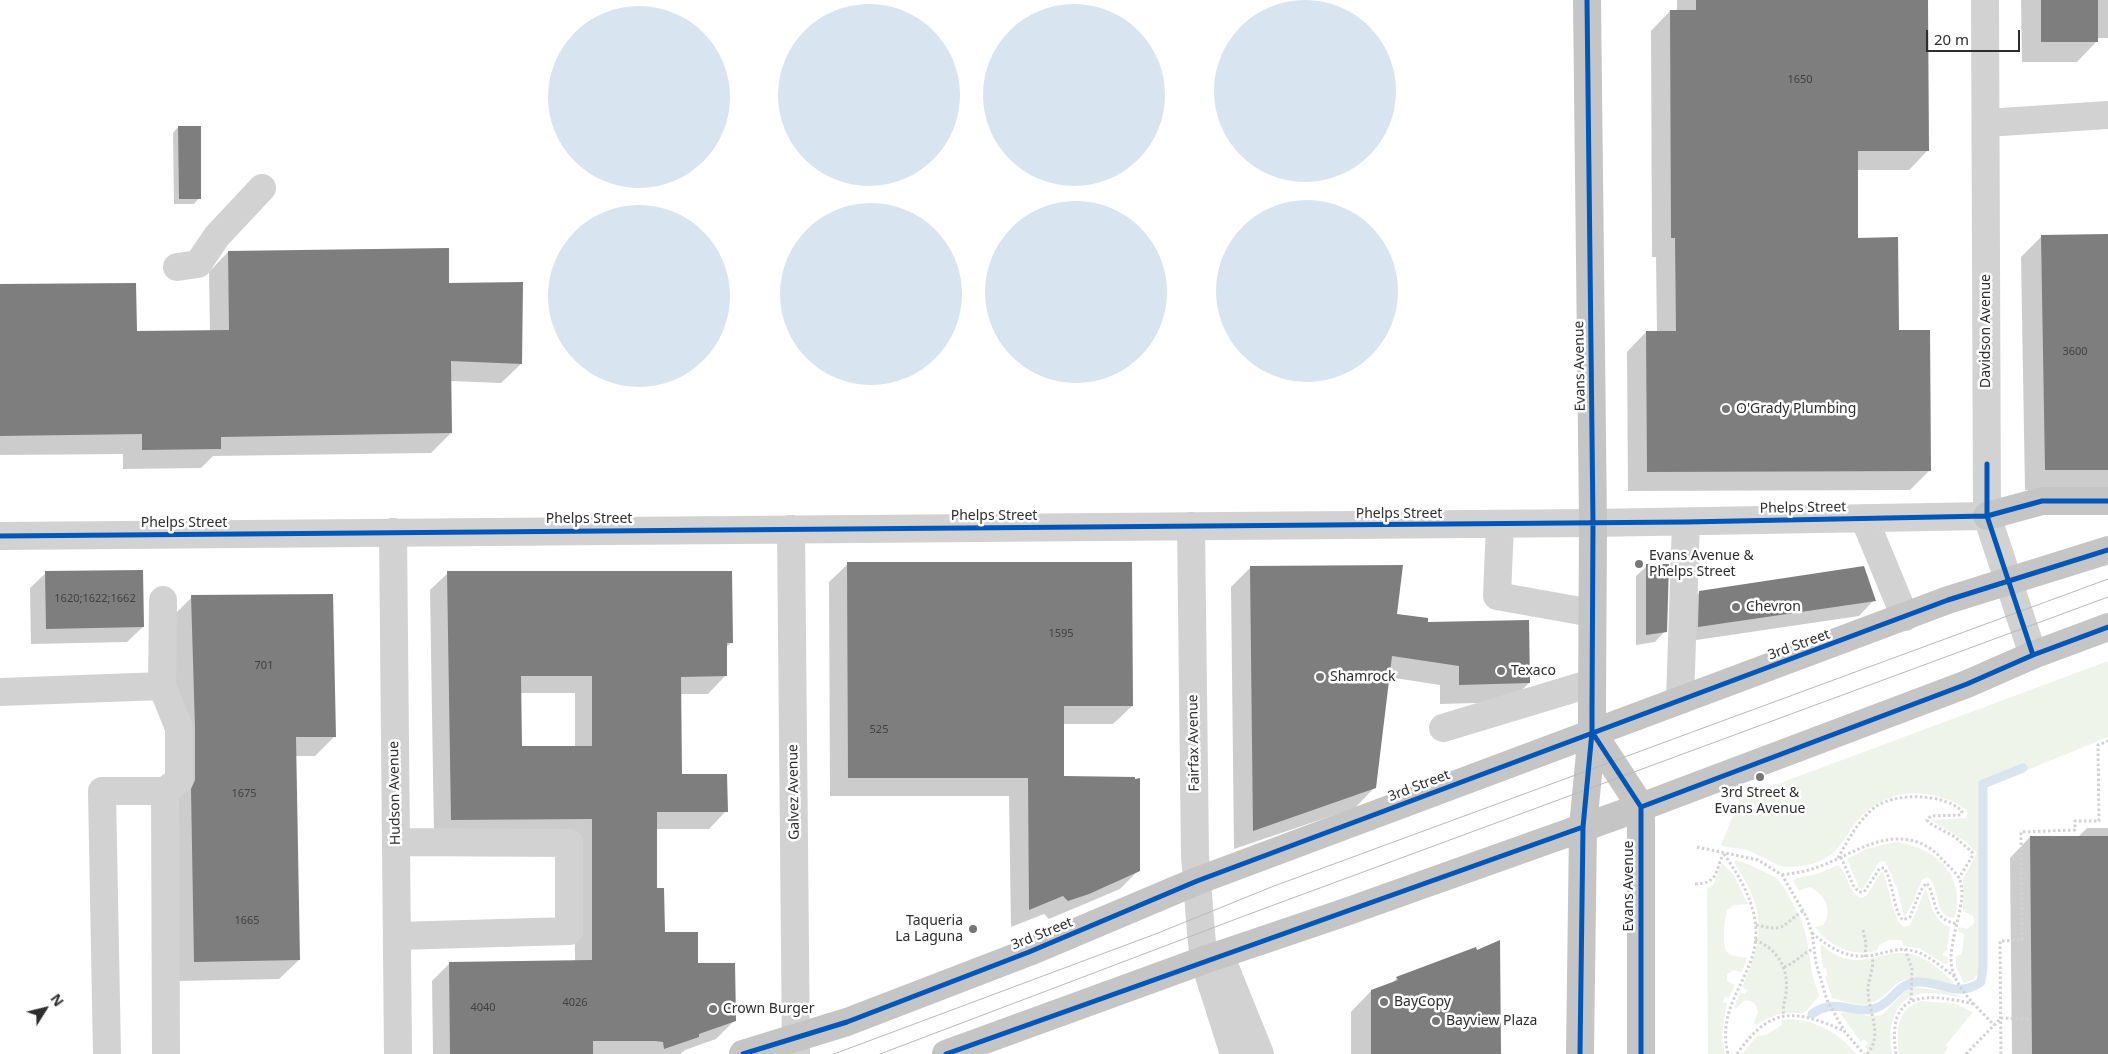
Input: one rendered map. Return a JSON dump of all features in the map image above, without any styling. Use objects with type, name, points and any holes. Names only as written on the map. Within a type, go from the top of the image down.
[{"type":"main road","name":"Evans Avenue","points":[[1580,1054],[1583,827],[1592,732],[1593,523],[1587,0]]},
{"type":"main road","points":[[1988,516],[2042,501],[2108,501]]},
{"type":"main road","name":"3rd Street","points":[[742,1054],[795,1046],[847,1022],[1020,956],[1196,881],[1948,600],[2108,550]]},
{"type":"main road","points":[[946,1054],[1641,807],[1967,684],[2033,655],[2108,627]]},
{"type":"main road","points":[[1592,732],[1641,807]]},
{"type":"main road","name":"Evans Avenue","points":[[1641,807],[1641,1054]]},
{"type":"street","name":"Davidson Avenue","points":[[1985,0],[1988,516],[2033,655]]},
{"type":"street","points":[[1986,123],[2108,115]]},
{"type":"street","points":[[177,267],[198,264],[217,236],[262,188]]},
{"type":"street","name":"Phelps Street","points":[[0,536],[1500,524],[1988,516]]},
{"type":"street","points":[[1864,518],[1905,617]]},
{"type":"street","points":[[1680,700],[1686,522]]},
{"type":"street","points":[[1500,524],[1497,596],[1592,613]]},
{"type":"street","name":"Fairfax Avenue","points":[[1191,526],[1196,881],[1212,958]]},
{"type":"street","name":"Galvez Avenue","points":[[792,529],[795,1046]]},
{"type":"street","name":"Hudson Avenue","points":[[393,532],[398,1054]]},
{"type":"street","points":[[107,1054],[102,791],[165,791],[179,780],[179,728],[162,686],[163,600]]},
{"type":"street","points":[[1443,728],[1592,683]]},
{"type":"street","points":[[0,692],[162,686]]},
{"type":"street","points":[[165,791],[166,1054]]},
{"type":"street","points":[[396,842],[569,843],[569,931],[397,936]]},
{"type":"street","points":[[1212,958],[1234,1054]]},
{"type":"street","points":[[1212,958],[1260,1054]]},
{"type":"path","points":[[2001,1054],[2000,942],[2022,940],[2021,832],[2075,830],[2075,821],[2099,821],[2098,744],[2108,741]]},
{"type":"path","points":[[1839,858],[1853,831],[1874,808],[1893,799],[1926,797],[1941,800],[1962,811],[1962,814],[1959,816],[1931,816],[1927,820],[1929,824],[1955,837],[1973,855],[1959,878],[1960,902],[1951,956],[1955,977]]},
{"type":"path","points":[[1782,875],[1813,869],[1879,841],[1908,840],[1921,843],[1932,850],[1959,878]]},
{"type":"path","points":[[1697,847],[1758,860],[1782,875],[1803,911],[1812,933],[1816,963],[1827,1000],[1845,1032],[1866,1054],[1873,1047],[1876,1034],[1868,995],[1873,964],[1872,956]]},
{"type":"path","points":[[1695,884],[1707,883],[1712,880],[1723,853]]},
{"type":"path","points":[[1723,853],[1745,889],[1752,905],[1756,924],[1755,940],[1750,962],[1730,1006],[1726,1032],[1728,1054]]},
{"type":"path","points":[[1839,858],[1853,885],[1859,892],[1864,892],[1880,868],[1884,868],[1893,888],[1899,913],[1904,920],[1910,917],[1920,892],[1926,883],[1929,886],[1940,916],[1947,922],[1957,924]]},
{"type":"path","points":[[1756,924],[1776,929],[1782,928],[1803,911]]},
{"type":"path","points":[[1863,930],[1866,943],[1864,957]]},
{"type":"path","points":[[1812,933],[1840,953],[1853,956],[1872,956],[1905,949],[1925,956],[1955,977],[1974,1004],[1994,1025]]},
{"type":"path","points":[[1755,940],[1764,943],[1773,950],[1784,967],[1787,992],[1783,1011],[1784,1016]]},
{"type":"path","points":[[1784,967],[1792,964],[1808,950],[1814,949]]},
{"type":"path","points":[[1905,949],[1912,969],[1911,1001]]},
{"type":"path","points":[[1896,1054],[1895,1022],[1902,1007],[1911,1001],[1921,997],[1939,997],[1974,1004]]},
{"type":"path","points":[[1738,1054],[1757,1030],[1767,1023],[1784,1016],[1814,1018],[1845,1032]]},
{"type":"path","points":[[1966,1054],[2001,1018],[2032,1019]]},
{"type":"shaded area","points":[[1314,0],[1323,1],[1348,10],[1370,26],[1386,48],[1395,73],[1395,109],[1386,134],[1370,156],[1348,172],[1332,178],[1314,182],[1296,182],[1287,181],[1262,172],[1247,162],[1234,149],[1224,134],[1215,109],[1214,82],[1215,73],[1224,48],[1234,33],[1247,20],[1262,10],[1287,1]]},
{"type":"shaded area","points":[[878,4],[887,5],[912,14],[934,30],[950,52],[959,77],[959,113],[950,138],[934,160],[912,176],[896,182],[878,186],[860,186],[851,185],[826,176],[811,166],[798,153],[788,138],[779,113],[778,86],[779,77],[788,52],[798,37],[811,24],[826,14],[851,5]]},
{"type":"shaded area","points":[[1083,4],[1109,10],[1139,30],[1159,60],[1164,77],[1164,113],[1159,130],[1139,160],[1117,176],[1101,183],[1065,186],[1047,183],[1031,176],[1016,166],[1003,153],[993,138],[986,122],[983,86],[986,68],[993,52],[1003,37],[1016,24],[1031,14],[1047,7]]},
{"type":"shaded area","points":[[648,6],[657,7],[682,16],[704,32],[720,54],[729,79],[729,115],[720,140],[704,162],[682,178],[666,184],[648,188],[630,188],[621,187],[596,178],[581,168],[568,155],[558,140],[549,115],[548,88],[549,79],[558,54],[568,39],[581,26],[596,16],[621,7]]},
{"type":"shaded area","points":[[1316,200],[1334,203],[1350,210],[1372,226],[1388,248],[1395,264],[1398,291],[1395,318],[1388,334],[1372,356],[1350,372],[1334,379],[1298,382],[1280,379],[1264,372],[1249,362],[1236,349],[1226,334],[1219,318],[1216,282],[1219,264],[1226,248],[1236,233],[1249,220],[1264,210],[1280,203]]},
{"type":"shaded area","points":[[1085,201],[1094,202],[1119,211],[1141,227],[1157,249],[1166,274],[1166,310],[1157,335],[1141,357],[1119,373],[1103,379],[1085,383],[1067,383],[1058,382],[1033,373],[1018,363],[1005,350],[995,335],[986,310],[985,283],[986,274],[995,249],[1005,234],[1018,221],[1033,211],[1058,202]]},
{"type":"shaded area","points":[[880,203],[889,204],[914,213],[936,229],[952,251],[961,276],[961,312],[952,337],[936,359],[914,375],[898,381],[880,385],[862,385],[853,384],[828,375],[813,365],[800,352],[790,337],[781,312],[780,285],[781,276],[790,251],[800,236],[813,223],[828,213],[853,204]]},
{"type":"shaded area","points":[[648,205],[657,206],[682,215],[704,231],[720,253],[729,278],[729,314],[720,339],[704,361],[682,377],[666,383],[648,387],[630,387],[621,386],[596,377],[581,367],[568,354],[558,339],[549,314],[548,287],[549,278],[558,253],[568,238],[581,225],[596,215],[621,206]]},
{"type":"shaded area","points":[[2108,661],[2108,737],[2025,771],[2023,767],[1980,783],[1981,959],[1979,972],[1973,980],[1964,983],[1956,967],[1956,956],[1962,954],[1964,934],[1958,931],[1959,927],[1967,929],[1974,923],[1973,916],[1963,911],[1963,879],[1977,853],[1965,841],[1930,820],[1966,818],[1968,813],[1959,805],[1928,794],[1916,793],[1894,796],[1884,800],[1865,813],[1842,843],[1828,857],[1806,865],[1794,867],[1778,865],[1747,850],[1721,845],[1740,798]]},
{"type":"shaded area","points":[[1895,842],[1907,844],[1929,853],[1946,867],[1956,888],[1957,907],[1954,918],[1947,917],[1943,913],[1932,881],[1927,877],[1923,879],[1910,909],[1904,916],[1897,888],[1885,861],[1879,862],[1863,889],[1859,888],[1847,859],[1866,849]]},
{"type":"shaded area","points":[[1736,860],[1775,877],[1784,887],[1801,919],[1807,939],[1812,974],[1819,996],[1804,1013],[1780,1013],[1756,1025],[1754,1023],[1758,1012],[1753,1002],[1743,1001],[1737,1008],[1734,1008],[1740,992],[1745,994],[1747,990],[1742,987],[1755,952],[1759,923],[1752,895],[1734,862]]},
{"type":"shaded area","points":[[1722,863],[1734,875],[1748,904],[1734,905],[1727,910],[1724,932],[1726,950],[1732,955],[1747,958],[1742,972],[1732,970],[1727,975],[1727,981],[1735,985],[1729,998],[1725,997],[1723,1002],[1727,1003],[1722,1035],[1725,1054],[1708,1054],[1707,888],[1713,885]]},
{"type":"shaded area","points":[[1838,865],[1842,869],[1853,892],[1862,898],[1867,895],[1881,872],[1883,872],[1894,910],[1904,927],[1910,925],[1926,888],[1936,916],[1950,927],[1947,950],[1943,953],[1943,956],[1948,957],[1948,963],[1945,964],[1920,949],[1904,946],[1901,940],[1889,940],[1879,945],[1877,951],[1859,953],[1842,949],[1821,934],[1815,927],[1823,925],[1826,920],[1828,914],[1826,903],[1819,893],[1809,887],[1799,891],[1793,881],[1796,878],[1817,874]]},
{"type":"shaded area","points":[[1822,945],[1835,954],[1847,959],[1868,959],[1900,953],[1912,954],[1929,962],[1954,983],[1944,984],[1914,978],[1905,980],[1898,983],[1875,1002],[1862,1005],[1832,998],[1825,976],[1827,976],[1826,968],[1823,968],[1820,947]]},
{"type":"shaded area","points":[[1914,987],[1943,991],[1964,997],[1929,993],[1917,994],[1908,998],[1895,1013],[1892,1022],[1892,1054],[1871,1054],[1865,1047],[1868,1043],[1864,1039],[1861,1042],[1840,1013],[1851,1012],[1867,1016],[1883,1014],[1907,989]]},
{"type":"shaded area","points":[[1921,1001],[1956,1004],[1973,1012],[1946,1045],[1948,1047],[1944,1054],[1899,1054],[1898,1030],[1902,1015],[1913,1004]]},
{"type":"shaded area","points":[[1789,1019],[1809,1022],[1827,1029],[1856,1054],[1742,1054],[1757,1036],[1766,1035],[1782,1025],[1781,1020]]},
{"type":"building","points":[[1696,0],[1928,0],[1929,151],[1858,151],[1858,238],[1898,237],[1899,330],[1930,330],[1931,471],[1647,472],[1646,331],[1676,331],[1675,238],[1671,238],[1670,10],[1696,10]]},
{"type":"building","points":[[2041,0],[2098,0],[2098,42],[2041,42]]},
{"type":"building","points":[[178,126],[201,126],[201,199],[179,199]]},
{"type":"building","points":[[2108,234],[2108,470],[2045,470],[2041,235]]},
{"type":"building","points":[[449,248],[449,283],[523,282],[522,364],[451,361],[452,433],[221,437],[221,449],[142,450],[142,434],[0,436],[0,284],[136,283],[137,331],[229,330],[228,251]]},
{"type":"building","points":[[847,562],[1132,562],[1133,706],[1064,706],[1064,776],[1140,778],[1140,871],[1089,894],[1068,901],[1063,896],[1029,910],[1028,778],[848,778]]},
{"type":"building","points":[[1646,564],[1669,564],[1667,632],[1646,635]]},
{"type":"building","name":"Shamrock","points":[[1403,565],[1397,614],[1428,618],[1428,622],[1529,620],[1530,683],[1459,685],[1459,666],[1392,656],[1376,788],[1253,831],[1250,566]]},
{"type":"building","points":[[1864,566],[1876,601],[1698,627],[1699,591]]},
{"type":"building","points":[[143,570],[144,627],[46,629],[45,571]]},
{"type":"building","points":[[447,571],[732,571],[733,643],[727,643],[727,676],[681,677],[682,774],[727,774],[728,812],[657,812],[657,888],[664,888],[665,932],[698,932],[698,963],[735,963],[736,1021],[699,1034],[699,1037],[664,1049],[663,1042],[655,1041],[593,1041],[593,1054],[450,1054],[449,962],[592,960],[592,819],[451,820]],"holes":[[[521,676],[592,676],[592,746],[522,746]]]},
{"type":"building","points":[[333,594],[336,737],[296,737],[300,960],[194,962],[191,789],[195,780],[195,728],[191,595]]},
{"type":"building","points":[[2030,836],[2108,836],[2108,1054],[2032,1054]]},
{"type":"building","name":"Bayview Plaza","points":[[1500,940],[1501,1054],[1371,1054],[1371,990],[1398,980],[1396,977],[1476,947],[1477,950]]},
{"type":"waterway","points":[[1812,1014],[1821,1009],[1837,1006],[1860,1010],[1876,1008],[1910,983],[1926,982],[1949,988],[1964,989],[1981,982],[1983,967],[1983,784],[2023,768]]},
{"type":"tram line","points":[[834,1054],[1158,933],[1274,886],[2108,579]]},
{"type":"tram line","points":[[880,1054],[1244,916],[2108,597]]},
{"type":"cycle path","points":[[1580,1054],[1583,827],[1592,732],[1593,523],[1587,0]]},
{"type":"cycle path","points":[[1987,464],[1987,516],[2033,655]]},
{"type":"cycle path","points":[[0,536],[1686,522],[1987,516],[2042,501],[2108,501]]},
{"type":"cycle path","points":[[743,1054],[847,1022],[1029,952],[1197,881],[1948,600],[2108,550]]},
{"type":"cycle path","points":[[1641,807],[1967,684],[2033,655],[2108,627]]},
{"type":"cycle path","points":[[1592,732],[1641,807],[1641,1054]]},
{"type":"cycle path","points":[[946,1054],[1583,827]]},
{"type":"place","name":"O'Grady Plumbing","points":[[1726,409]]},
{"type":"place","name":"Evans Avenue & Phelps Street","points":[[1639,564]]},
{"type":"place","name":"Chevron","points":[[1736,607]]},
{"type":"place","name":"Texaco","points":[[1501,671]]},
{"type":"place","name":"Shamrock","points":[[1320,677]]},
{"type":"place","name":"3rd Street & Evans Avenue","points":[[1760,777]]},
{"type":"place","name":"Taqueria La Laguna","points":[[973,929]]},
{"type":"place","name":"BayCopy","points":[[1384,1002]]},
{"type":"place","name":"Crown Burger","points":[[713,1009]]},
{"type":"place","name":"Bayview Plaza","points":[[1436,1021]]}]
